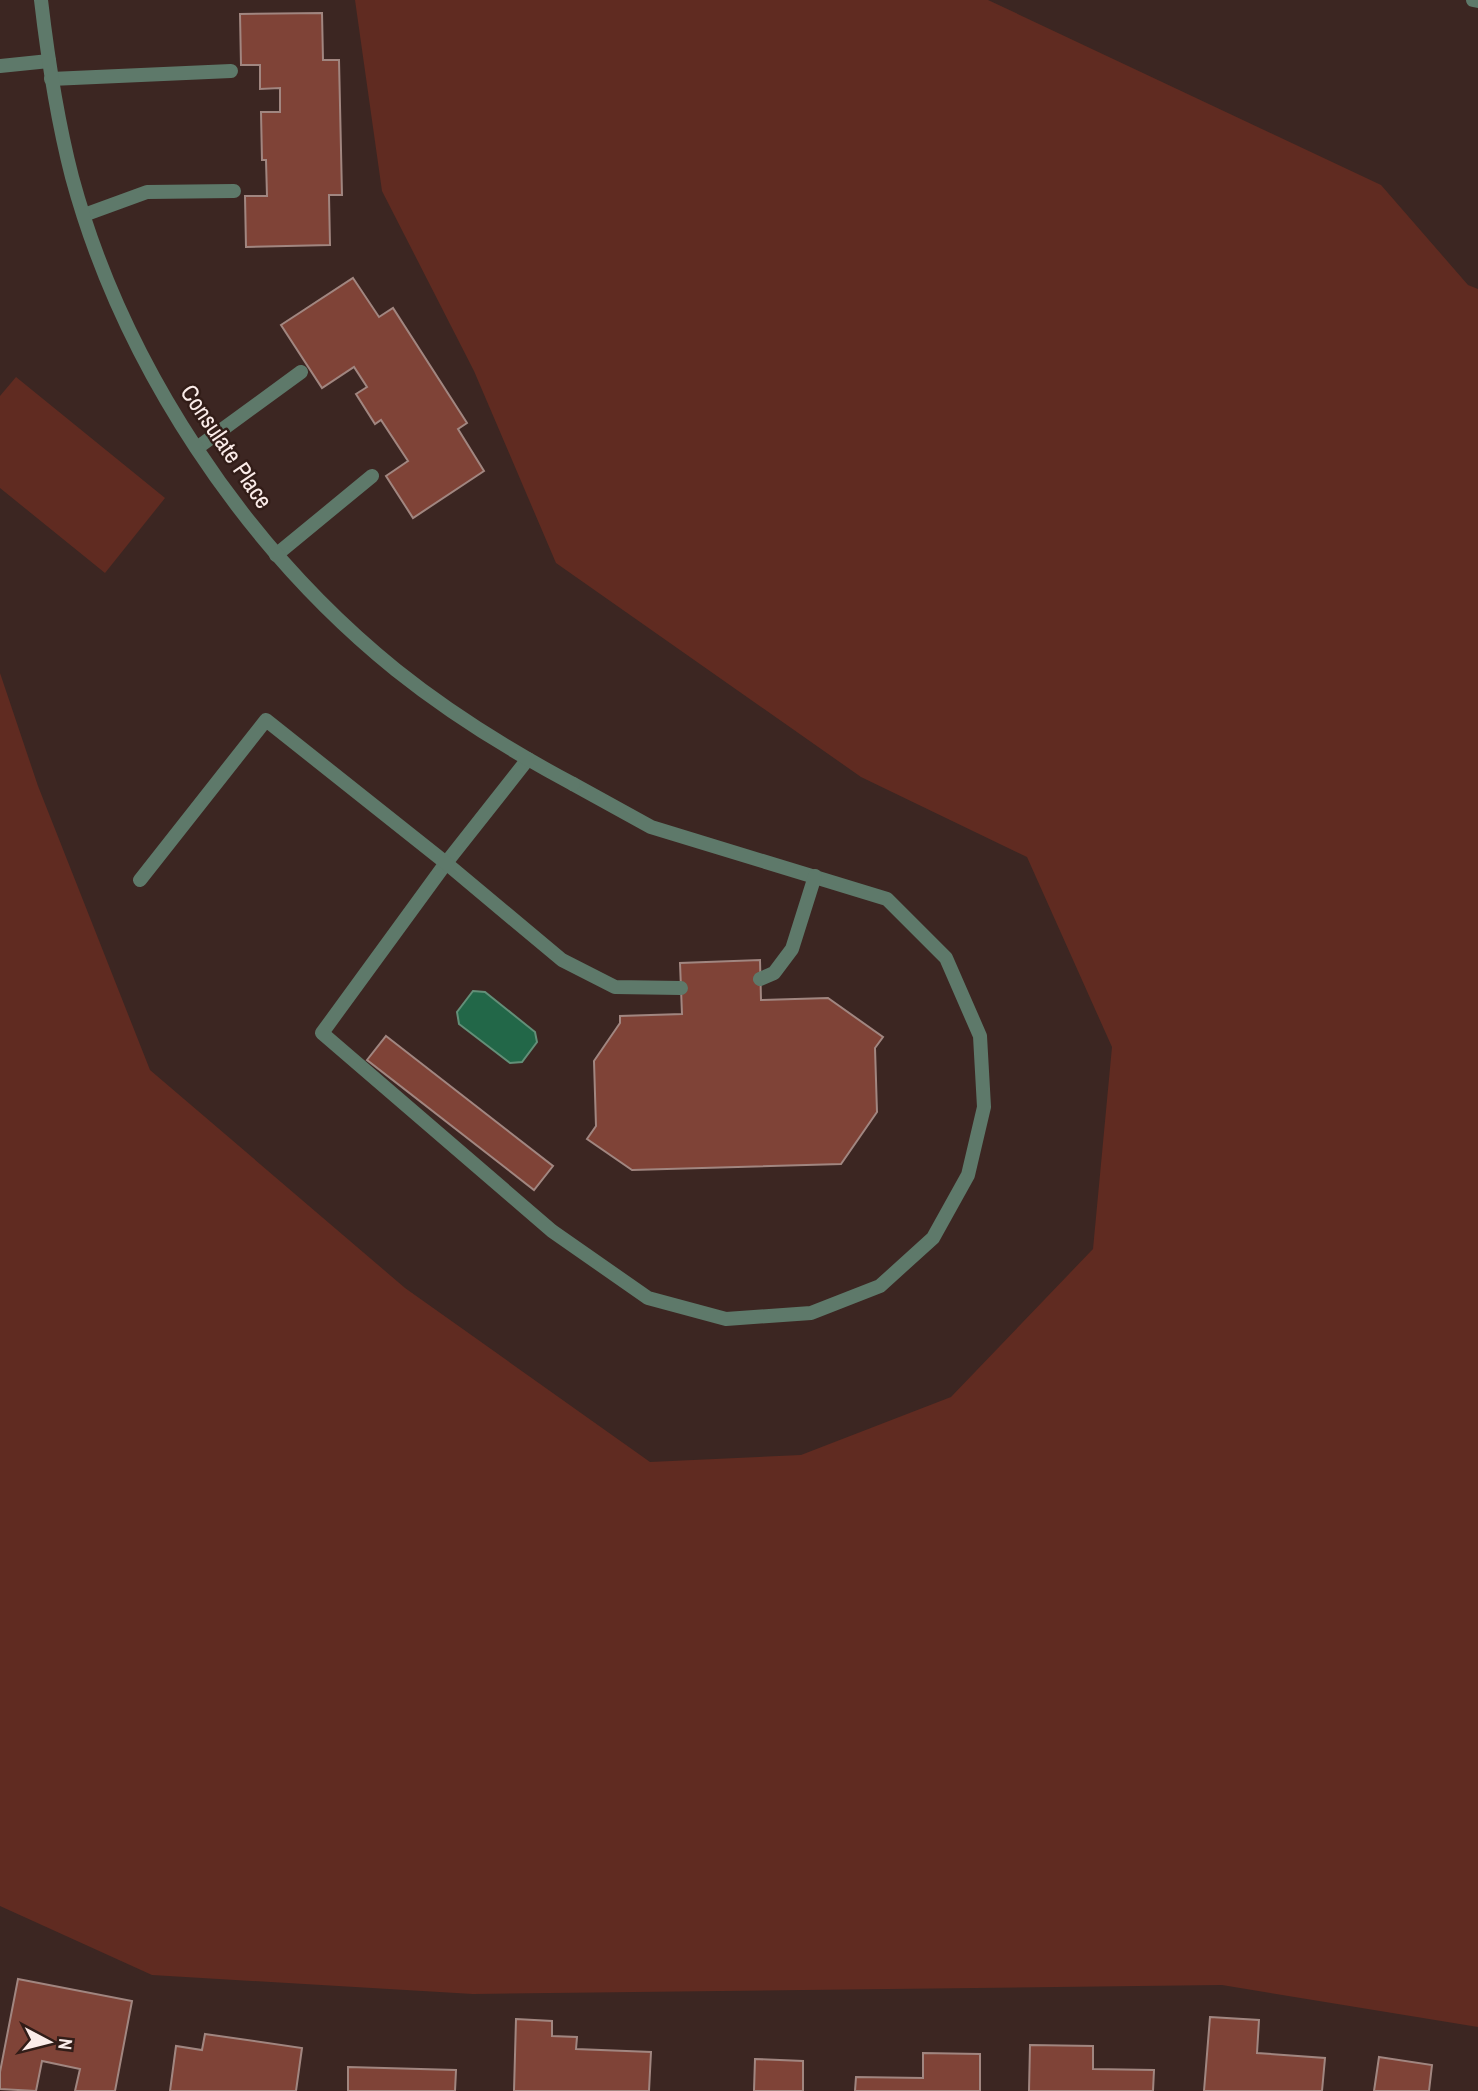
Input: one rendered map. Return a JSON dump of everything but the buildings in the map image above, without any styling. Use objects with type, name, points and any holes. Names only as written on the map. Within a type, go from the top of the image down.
[{"type":"street","name":"Consulate Place","points":[[41,0],[51,79],[72,177],[92,240],[131,333],[178,421],[235,503],[276,555],[346,626],[396,670],[477,729],[651,827],[887,899],[946,958],[980,1036],[984,1107],[968,1175],[933,1238],[880,1286],[811,1313],[726,1319],[648,1298],[552,1231],[322,1033],[446,863]]},
{"type":"street","points":[[0,66],[48,61]]},
{"type":"street","points":[[51,79],[231,71]]},
{"type":"street","points":[[84,215],[147,192],[234,191]]},
{"type":"street","points":[[197,447],[302,372]]},
{"type":"street","points":[[276,555],[372,476]]},
{"type":"street","points":[[140,880],[266,720],[446,863],[562,960],[615,987],[681,988]]},
{"type":"street","points":[[446,863],[528,759]]},
{"type":"street","points":[[760,979],[774,973],[792,949],[815,877]]},
{"type":"shaded area","points":[[355,0],[988,0],[1381,185],[1468,285],[1478,289],[1478,2027],[1222,1985],[473,1994],[152,1975],[0,1906],[0,673],[38,786],[150,1070],[405,1288],[650,1462],[801,1455],[951,1397],[1093,1249],[1112,1047],[1027,857],[861,777],[556,563],[474,371],[382,191]]},
{"type":"shaded area","points":[[16,377],[165,498],[105,573],[0,488],[0,396]]},
{"type":"shaded area","points":[[473,991],[485,992],[535,1032],[537,1042],[522,1062],[510,1063],[459,1024],[457,1012]]}]
